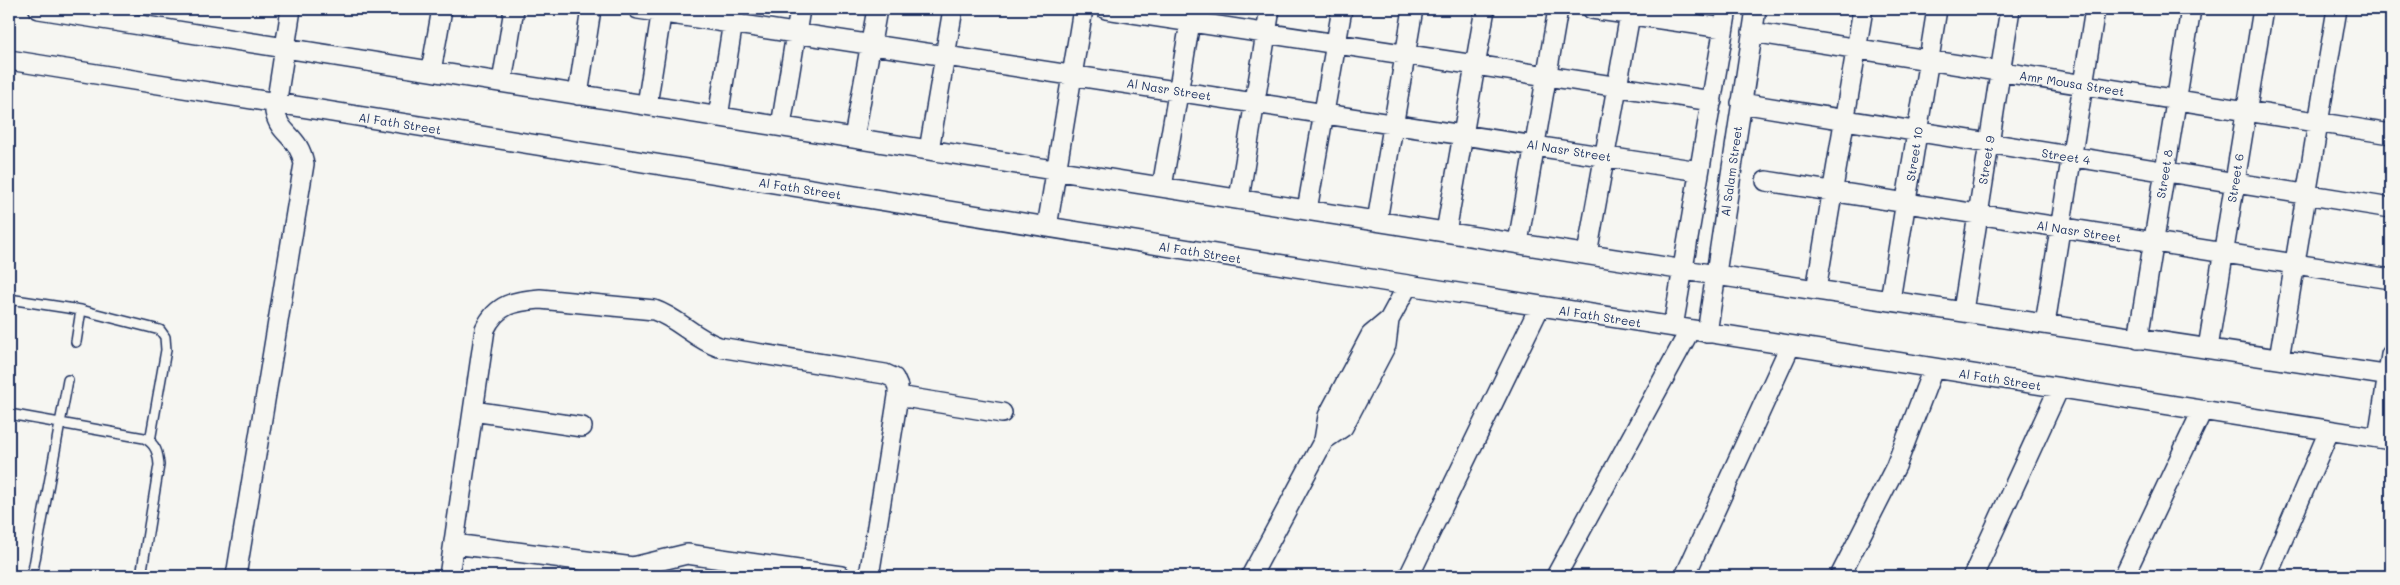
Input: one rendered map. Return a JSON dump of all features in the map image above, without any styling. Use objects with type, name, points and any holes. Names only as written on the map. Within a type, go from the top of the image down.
[{"type":"street","points":[[38,9],[1716,275],[2390,376]]},
{"type":"street","points":[[236,576],[304,164],[302,152],[296,141],[277,120],[275,104],[291,9]]},
{"type":"street","points":[[431,71],[442,9]]},
{"type":"street","points":[[502,82],[514,9]]},
{"type":"street","points":[[578,94],[591,9]]},
{"type":"street","name":"Al Nasr Street","points":[[638,9],[734,16],[796,32],[1535,144],[1700,171]]},
{"type":"street","points":[[780,126],[800,9]]},
{"type":"street","points":[[854,138],[877,9]]},
{"type":"street","points":[[929,150],[953,9]]},
{"type":"street","points":[[1047,227],[1084,9]]},
{"type":"street","points":[[1106,9],[1191,15],[1266,33],[1712,101]]},
{"type":"street","points":[[1239,199],[1270,9]]},
{"type":"street","points":[[1307,210],[1342,9]]},
{"type":"street","points":[[1377,221],[1413,9]]},
{"type":"street","points":[[1446,232],[1485,9]]},
{"type":"street","points":[[1518,243],[1558,9]]},
{"type":"street","points":[[1592,9],[1630,12],[1723,28]]},
{"type":"street","points":[[1556,576],[1690,330],[1684,270],[1727,9]]},
{"type":"street","name":"Al Salam Street","points":[[1690,330],[1716,275],[1756,9]]},
{"type":"street","points":[[1816,290],[1863,9]]},
{"type":"street","name":"Street 10","points":[[1890,300],[1937,9]]},
{"type":"street","name":"Street 9","points":[[1963,311],[2010,9]]},
{"type":"street","points":[[2045,324],[2095,9]]},
{"type":"street","name":"Street 8","points":[[2138,339],[2191,9]]},
{"type":"street","name":"Street 6","points":[[2208,348],[2263,9]]},
{"type":"street","points":[[2279,359],[2337,9]]},
{"type":"street","points":[[647,105],[662,11]]},
{"type":"street","points":[[1588,254],[1630,12]]},
{"type":"street","points":[[1162,187],[1191,15]]},
{"type":"street","points":[[718,117],[734,16]]},
{"type":"street","name":"Amr Mousa Street","points":[[1752,32],[2391,134]]},
{"type":"street","name":"Al Fath Street","points":[[9,60],[1933,369],[2385,439]]},
{"type":"street","name":"Street 4","points":[[1741,103],[2391,208]]},
{"type":"street","name":"Al Nasr Street","points":[[1766,181],[2391,279]]},
{"type":"street","points":[[1251,576],[1324,440],[1343,427],[1386,345],[1389,320],[1408,285]]},
{"type":"street","points":[[450,576],[485,329],[491,316],[504,306],[521,301],[540,299],[654,310],[664,313],[708,343],[719,347],[886,374],[894,378],[898,387],[898,396],[869,576]]},
{"type":"street","points":[[1408,576],[1540,306]]},
{"type":"street","points":[[1685,576],[1790,346]]},
{"type":"street","points":[[2385,439],[2391,355]]},
{"type":"street","points":[[1840,576],[1896,466],[1933,369]]},
{"type":"street","points":[[1973,576],[2059,388]]},
{"type":"street","points":[[898,396],[1002,413]]},
{"type":"street","points":[[473,411],[582,427]]},
{"type":"street","points":[[2124,576],[2202,411]]},
{"type":"street","points":[[2267,576],[2329,431]]},
{"type":"street","points":[[454,544],[633,567],[687,554],[841,576]]},
{"type":"lane","points":[[9,299],[81,310],[145,324],[160,330],[165,337],[166,350],[150,441]]},
{"type":"lane","points":[[76,342],[81,310]]},
{"type":"lane","points":[[32,576],[68,380]]},
{"type":"lane","points":[[9,414],[144,438],[150,441],[157,450],[158,465],[141,576]]}]
